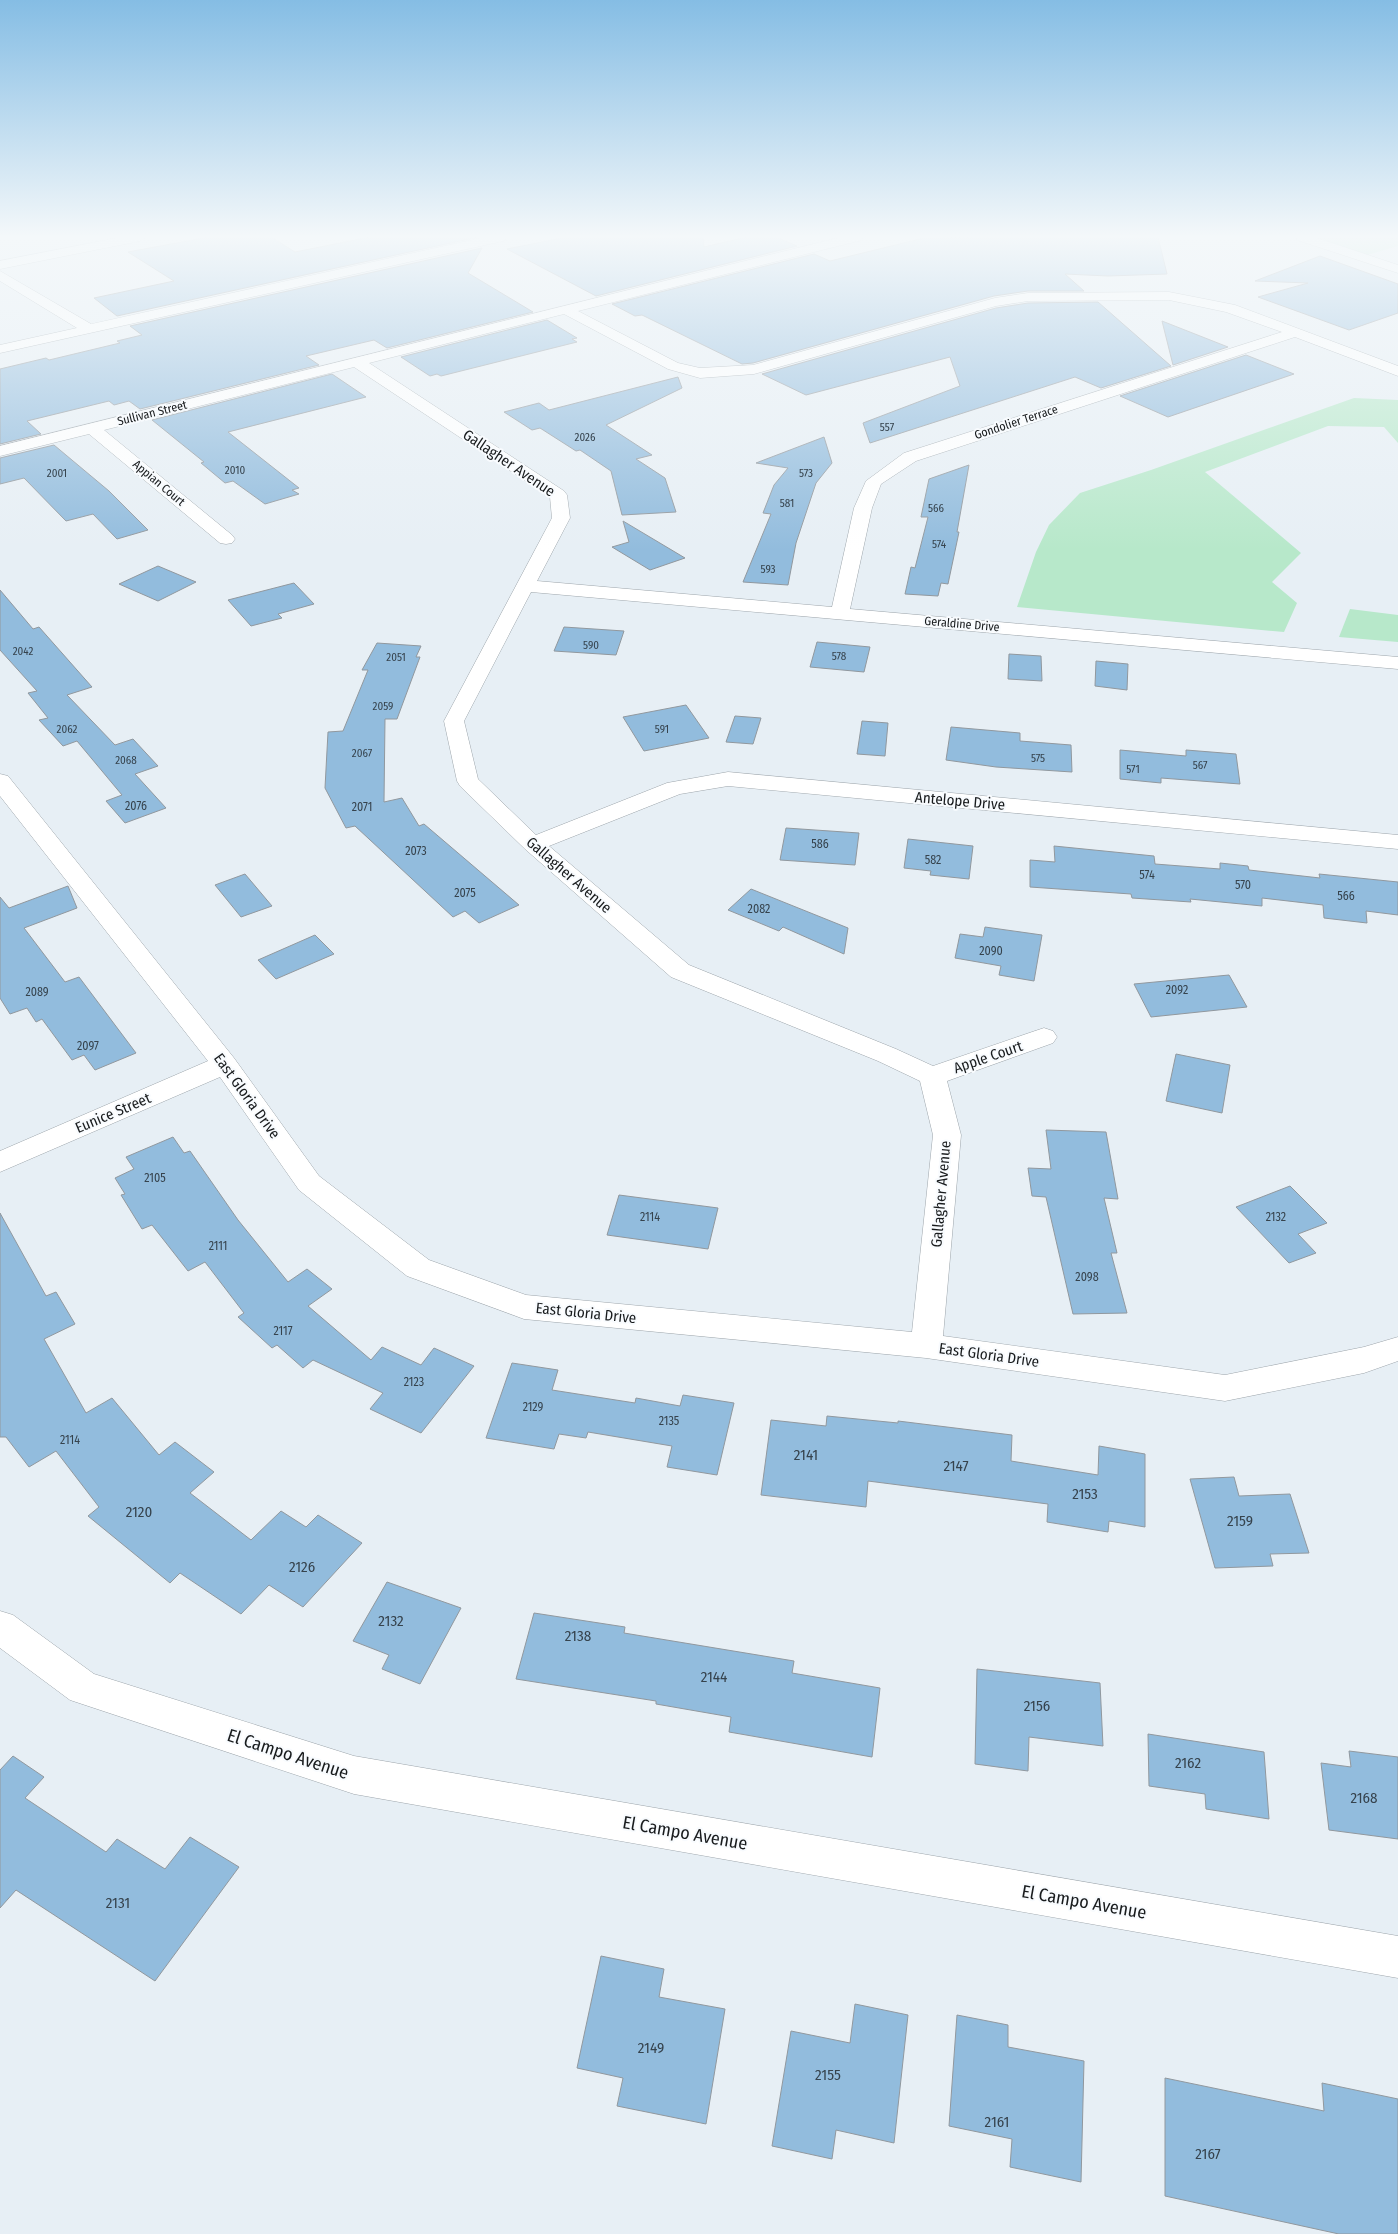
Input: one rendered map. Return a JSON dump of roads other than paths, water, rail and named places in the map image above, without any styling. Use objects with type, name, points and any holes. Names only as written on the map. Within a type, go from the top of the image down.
[{"type":"street","points":[[0,349],[34,341]]},
{"type":"street","name":"Sullivan Street","points":[[0,450],[440,341]]},
{"type":"street","points":[[626,341],[673,366],[700,373],[754,369],[854,341]]},
{"type":"street","name":"Gondolier Terrace","points":[[840,613],[863,508],[874,481],[910,457],[1268,341]]},
{"type":"street","points":[[1317,341],[1398,371]]},
{"type":"street","name":"Gallagher Avenue","points":[[357,362],[558,496],[561,518],[527,586],[454,721],[468,781],[532,844],[680,971],[887,1055],[932,1076],[947,1135],[926,1346]]},
{"type":"street","name":"Appian Court","points":[[92,428],[226,539]]},
{"type":"street","name":"Geraldine Drive","points":[[527,586],[1398,663]]},
{"type":"street","name":"Antelope Drive","points":[[532,844],[676,788],[728,779],[1398,842]]},
{"type":"street","name":"East Gloria Drive","points":[[0,781],[225,1064],[309,1183],[418,1268],[524,1307],[926,1346],[1225,1388],[1364,1360],[1398,1349]]},
{"type":"street","name":"Apple Court","points":[[932,1076],[1044,1037]]},
{"type":"street","name":"Eunice Street","points":[[0,1162],[225,1064]]},
{"type":"street","name":"El Campo Avenue","points":[[0,1627],[83,1688],[354,1775],[1398,1957]]}]
